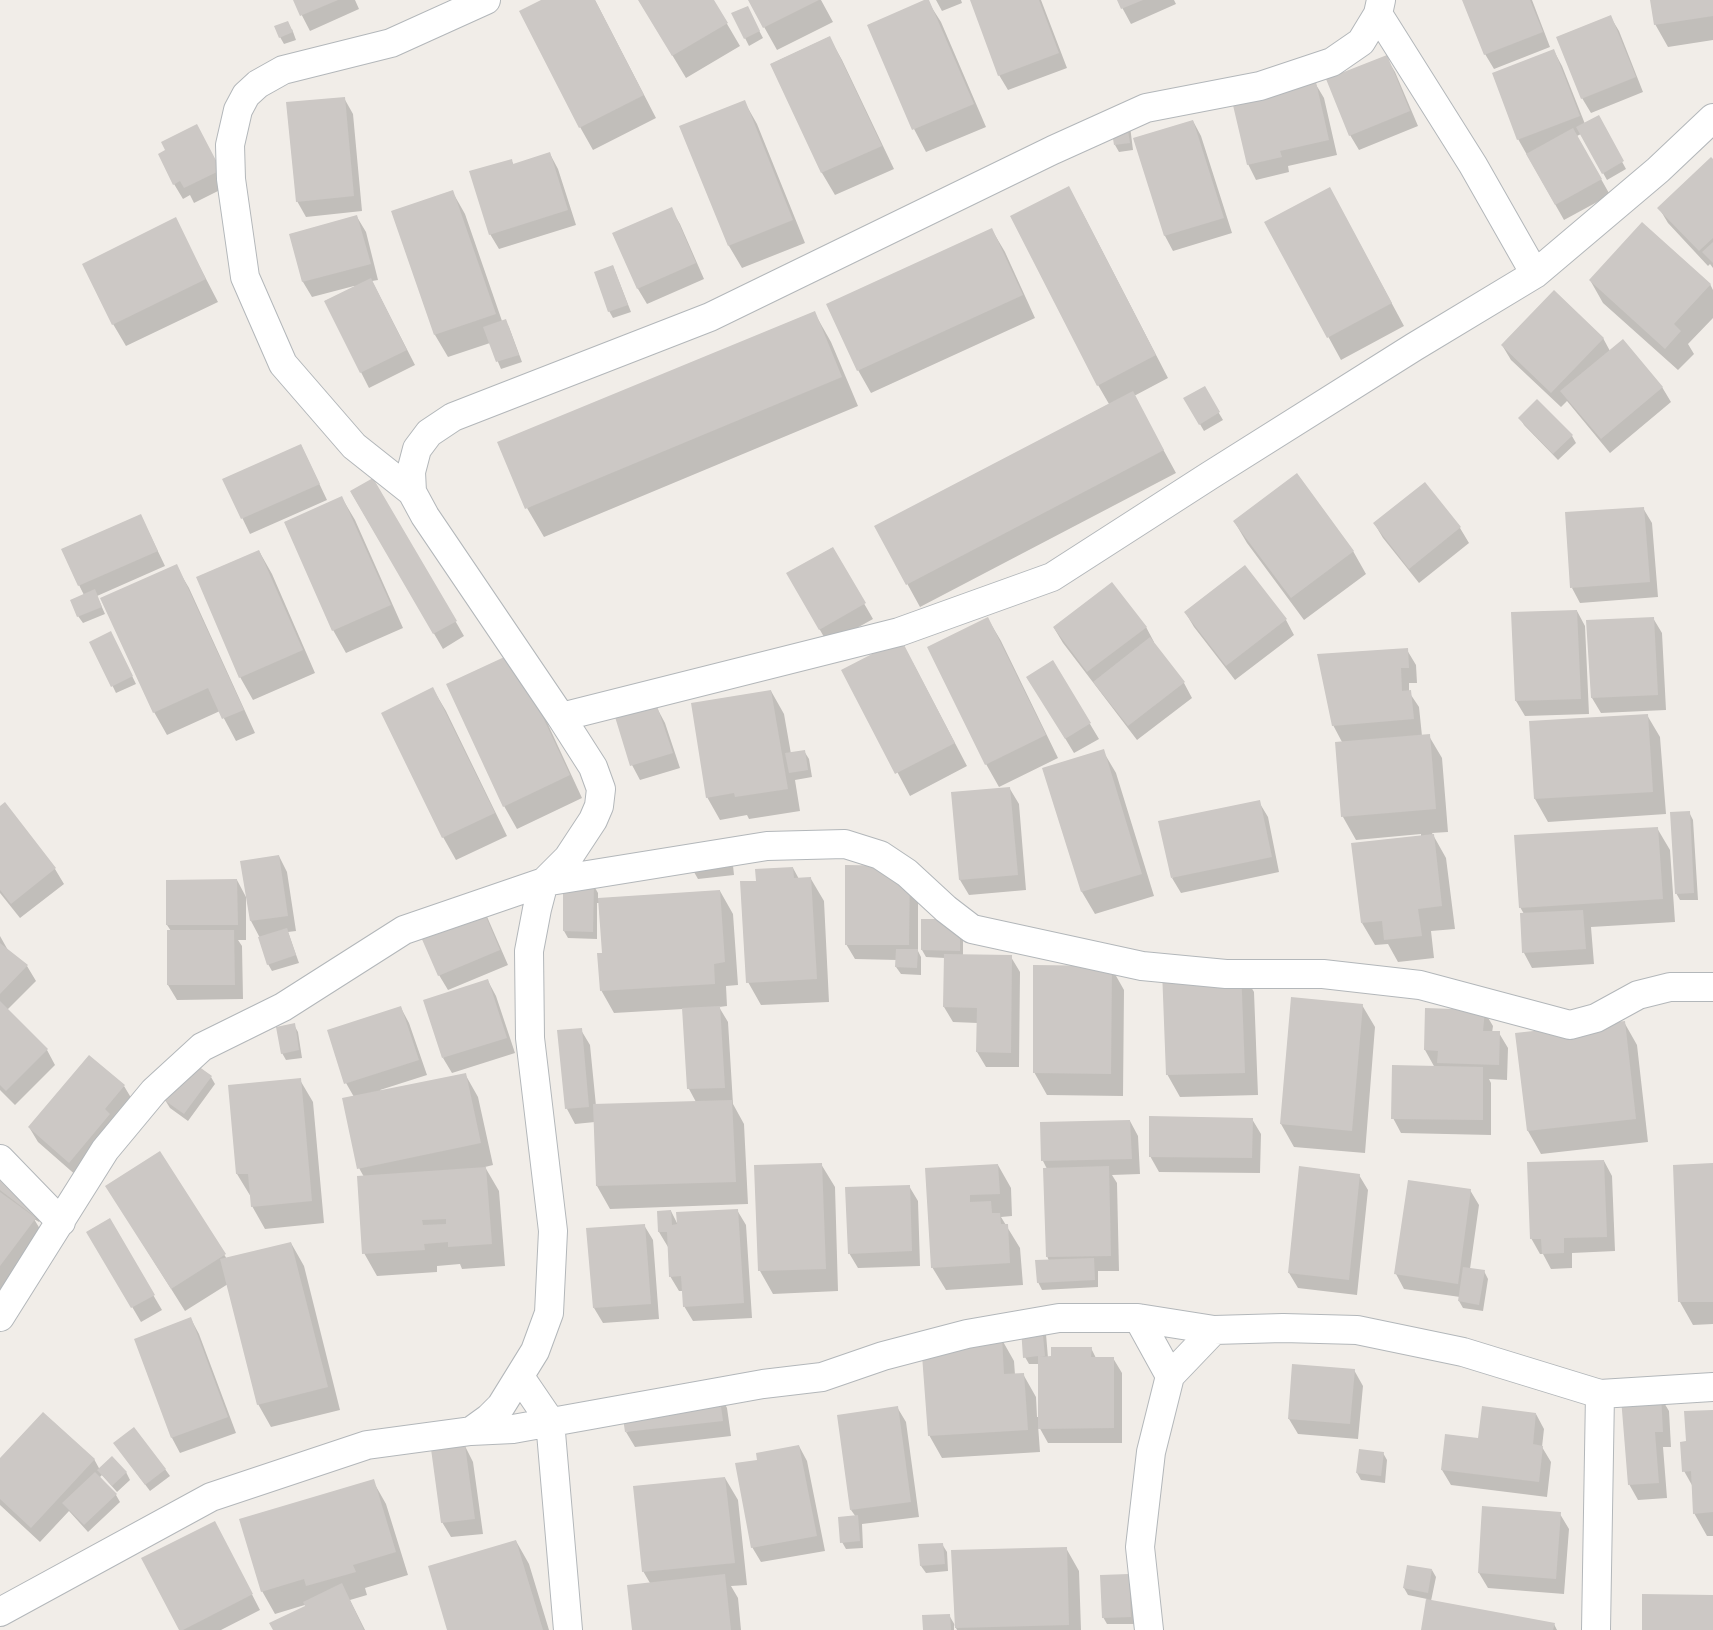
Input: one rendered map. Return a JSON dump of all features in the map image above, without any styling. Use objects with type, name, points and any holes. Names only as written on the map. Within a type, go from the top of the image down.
[{"type":"street","points":[[471,1431],[489,1418],[501,1406],[536,1351],[549,1313],[553,1232],[530,1038],[529,951],[544,882],[568,858],[593,820],[599,806],[601,789],[593,767],[561,716],[425,516],[412,492],[354,446],[283,364],[245,277],[231,179],[230,146],[238,110],[246,95],[258,84],[283,70],[391,43],[486,0]]},
{"type":"street","points":[[412,492],[411,472],[417,449],[429,433],[453,417],[710,317],[1053,150],[1146,108],[1260,86],[1332,62],[1361,42],[1380,7]]},
{"type":"street","points":[[1380,7],[1535,274]]},
{"type":"street","points":[[561,716],[898,632],[1052,578],[1225,465],[1414,346],[1535,274],[1658,170],[1713,118]]},
{"type":"street","points":[[0,1317],[106,1150],[154,1090],[202,1047],[284,1007],[404,930],[544,882],[768,846],[845,844],[880,855],[907,873],[946,909],[972,929],[1142,966],[1226,974],[1323,974],[1420,985],[1570,1025],[1596,1018],[1638,994],[1670,987],[1713,987]]},
{"type":"street","points":[[0,1159],[61,1222]]},
{"type":"street","points":[[0,1612],[211,1497],[367,1445],[471,1431],[513,1429],[762,1384],[822,1377],[883,1356],[967,1334],[1059,1318],[1138,1318],[1214,1330],[1283,1328],[1357,1330],[1463,1352],[1600,1394],[1713,1387]]},
{"type":"street","points":[[1138,1318],[1170,1376]]},
{"type":"street","points":[[1149,1630],[1140,1547],[1151,1452],[1170,1376],[1214,1330]]},
{"type":"street","points":[[520,1377],[550,1421],[568,1630]]},
{"type":"street","points":[[1596,1630],[1600,1394]]},
{"type":"building","points":[[293,0],[338,0],[300,16]]},
{"type":"building","points":[[541,0],[595,0],[644,95],[579,128],[519,11]]},
{"type":"building","points":[[638,0],[714,0],[728,23],[672,56]]},
{"type":"building","points":[[748,0],[819,0],[763,28]]},
{"type":"building","points":[[924,0],[929,0],[974,104],[912,130],[867,25]]},
{"type":"building","points":[[970,0],[1039,0],[1059,53],[998,76]]},
{"type":"building","points":[[1117,0],[1143,0],[1121,9]]},
{"type":"building","points":[[1462,0],[1530,0],[1543,32],[1484,55]]},
{"type":"building","points":[[1650,0],[1713,0],[1713,16],[1654,25]]},
{"type":"building","points":[[748,6],[760,31],[744,39],[731,13]]},
{"type":"building","points":[[1611,15],[1636,77],[1581,99],[1556,37]]},
{"type":"building","points":[[288,21],[293,32],[279,38],[274,26]]},
{"type":"building","points":[[830,36],[882,146],[821,173],[770,64]]},
{"type":"building","points":[[1554,49],[1580,116],[1517,140],[1492,73]]},
{"type":"building","points":[[1387,55],[1410,111],[1349,136],[1326,79]]},
{"type":"building","points":[[1316,82],[1329,140],[1280,151],[1282,157],[1247,165],[1232,101]]},
{"type":"building","points":[[345,97],[354,196],[296,202],[286,102]]},
{"type":"building","points":[[745,100],[793,220],[728,246],[679,126]]},
{"type":"building","points":[[1599,115],[1624,161],[1602,174],[1576,127]]},
{"type":"building","points":[[1126,118],[1130,143],[1114,145],[1110,120]]},
{"type":"building","points":[[1193,120],[1224,218],[1164,236],[1133,138]]},
{"type":"building","points":[[197,124],[221,170],[184,188],[180,181],[173,185],[158,154],[165,150],[161,142]]},
{"type":"building","points":[[1573,128],[1602,179],[1555,205],[1526,154]]},
{"type":"building","points":[[550,152],[568,210],[489,235],[469,171],[512,159],[513,164]]},
{"type":"building","points":[[1711,157],[1713,159],[1713,238],[1699,251],[1657,208]]},
{"type":"building","points":[[1069,186],[1156,355],[1097,386],[1010,216]]},
{"type":"building","points":[[1330,187],[1392,303],[1327,338],[1264,222]]},
{"type":"building","points":[[453,190],[496,314],[434,335],[391,211]]},
{"type":"building","points":[[672,207],[696,263],[637,289],[612,233]]},
{"type":"building","points":[[357,215],[371,264],[302,282],[289,234]]},
{"type":"building","points":[[176,217],[206,279],[112,325],[82,264]]},
{"type":"building","points":[[1642,222],[1711,284],[1674,324],[1681,331],[1665,349],[1589,280]]},
{"type":"building","points":[[992,228],[1023,295],[857,371],[826,304]]},
{"type":"building","points":[[1713,242],[1713,263],[1702,252]]},
{"type":"building","points":[[613,265],[628,305],[608,312],[594,272]]},
{"type":"building","points":[[371,278],[407,350],[360,373],[324,301]]},
{"type":"building","points":[[1554,290],[1604,338],[1551,393],[1501,345]]},
{"type":"building","points":[[815,311],[842,377],[525,509],[497,442]]},
{"type":"building","points":[[506,319],[519,355],[496,362],[483,327]]},
{"type":"building","points":[[1623,339],[1663,387],[1601,439],[1560,391]]},
{"type":"building","points":[[1205,386],[1220,412],[1199,425],[1183,398]]},
{"type":"building","points":[[1133,391],[1164,450],[906,585],[874,526]]},
{"type":"building","points":[[1537,399],[1573,435],[1553,454],[1518,418]]},
{"type":"building","points":[[301,444],[320,484],[241,519],[222,479]]},
{"type":"building","points":[[1297,473],[1354,551],[1291,598],[1233,521]]},
{"type":"building","points":[[373,478],[457,621],[433,634],[350,491]]},
{"type":"building","points":[[1425,482],[1461,527],[1409,569],[1373,523]]},
{"type":"building","points":[[342,496],[391,605],[332,631],[284,522]]},
{"type":"building","points":[[1644,507],[1650,582],[1570,588],[1565,512]]},
{"type":"building","points":[[141,514],[158,551],[78,586],[61,549]]},
{"type":"building","points":[[833,547],[866,603],[819,630],[786,573]]},
{"type":"building","points":[[259,550],[303,650],[239,678],[196,577]]},
{"type":"building","points":[[177,564],[244,710],[222,719],[208,688],[153,713],[100,598]]},
{"type":"building","points":[[1245,565],[1287,619],[1226,666],[1184,612]]},
{"type":"building","points":[[1112,582],[1147,627],[1087,672],[1053,627]]},
{"type":"building","points":[[95,589],[102,607],[77,617],[70,600]]},
{"type":"building","points":[[1577,610],[1581,699],[1515,701],[1511,612]]},
{"type":"building","points":[[988,617],[1046,735],[985,765],[927,647]]},
{"type":"building","points":[[1654,617],[1658,695],[1591,698],[1586,620]]},
{"type":"building","points":[[111,631],[133,676],[111,687],[89,642]]},
{"type":"building","points":[[1150,637],[1185,682],[1128,726],[1093,682]]},
{"type":"building","points":[[901,639],[955,743],[895,774],[841,670]]},
{"type":"building","points":[[1408,648],[1409,668],[1401,668],[1402,691],[1411,690],[1414,719],[1332,726],[1317,654]]},
{"type":"building","points":[[513,653],[570,775],[503,807],[446,684]]},
{"type":"building","points":[[1053,660],[1091,723],[1065,739],[1026,677]]},
{"type":"building","points":[[433,687],[495,813],[442,838],[381,713]]},
{"type":"building","points":[[771,690],[788,789],[735,797],[734,793],[706,798],[691,703]]},
{"type":"building","points":[[636,699],[640,711],[657,706],[673,753],[630,766],[612,707]]},
{"type":"building","points":[[1648,714],[1653,792],[1534,799],[1529,721]]},
{"type":"building","points":[[1430,734],[1436,809],[1341,817],[1335,742]]},
{"type":"building","points":[[1104,749],[1142,874],[1081,892],[1042,768]]},
{"type":"building","points":[[805,750],[808,770],[789,773],[785,753]]},
{"type":"building","points":[[1010,787],[1018,875],[959,880],[951,792]]},
{"type":"building","points":[[1260,800],[1272,857],[1171,878],[1158,821]]},
{"type":"building","points":[[5,802],[56,868],[11,904],[0,890],[0,806]]},
{"type":"building","points":[[1690,811],[1694,893],[1675,894],[1670,812]]},
{"type":"building","points":[[1658,827],[1663,899],[1519,908],[1514,835]]},
{"type":"building","points":[[1434,834],[1442,906],[1418,909],[1422,936],[1384,940],[1382,921],[1361,923],[1351,843]]},
{"type":"building","points":[[279,855],[288,916],[250,921],[240,861]]},
{"type":"building","points":[[845,865],[910,866],[909,945],[845,945]]},
{"type":"building","points":[[793,867],[794,878],[811,877],[817,979],[746,983],[740,881],[756,881],[755,869]]},
{"type":"building","points":[[237,879],[238,925],[166,925],[166,880]]},
{"type":"building","points":[[563,884],[594,884],[593,932],[563,931]]},
{"type":"building","points":[[720,890],[725,962],[714,964],[715,984],[600,991],[597,953],[602,953],[598,898]]},
{"type":"building","points":[[477,895],[500,950],[438,976],[414,921]]},
{"type":"building","points":[[1583,910],[1586,949],[1522,953],[1520,913]]},
{"type":"building","points":[[921,919],[960,919],[960,951],[921,950]]},
{"type":"building","points":[[287,928],[296,955],[267,965],[258,937]]},
{"type":"building","points":[[167,930],[234,930],[235,985],[167,985]]},
{"type":"building","points":[[0,943],[28,965],[0,994]]},
{"type":"building","points":[[896,949],[918,949],[917,968],[895,967]]},
{"type":"building","points":[[944,954],[1012,955],[1011,1053],[976,1052],[977,1008],[943,1007]]},
{"type":"building","points":[[1033,965],[1112,966],[1111,1074],[1033,1073]]},
{"type":"building","points":[[1241,968],[1245,1073],[1166,1075],[1162,970]]},
{"type":"building","points":[[488,979],[507,1038],[442,1058],[423,1000]]},
{"type":"building","points":[[1291,997],[1363,1004],[1352,1131],[1280,1124]]},
{"type":"building","points":[[0,1001],[48,1049],[6,1091],[0,1085]]},
{"type":"building","points":[[401,1006],[419,1060],[344,1084],[327,1030]]},
{"type":"building","points":[[720,1006],[725,1088],[687,1089],[682,1008]]},
{"type":"building","points":[[1425,1008],[1485,1010],[1483,1031],[1500,1031],[1499,1065],[1437,1063],[1438,1051],[1424,1050]]},
{"type":"building","points":[[1625,1021],[1636,1119],[1527,1131],[1515,1033]]},
{"type":"building","points":[[295,1023],[299,1050],[281,1054],[276,1027]]},
{"type":"building","points":[[582,1028],[589,1107],[565,1109],[557,1030]]},
{"type":"building","points":[[89,1055],[125,1085],[105,1109],[110,1114],[69,1163],[28,1127]]},
{"type":"building","points":[[191,1061],[212,1076],[184,1114],[164,1100]]},
{"type":"building","points":[[1392,1065],[1483,1067],[1483,1120],[1391,1119]]},
{"type":"building","points":[[466,1073],[481,1143],[357,1169],[342,1098]]},
{"type":"building","points":[[301,1078],[312,1201],[251,1207],[248,1174],[236,1174],[228,1085]]},
{"type":"building","points":[[732,1100],[736,1182],[596,1186],[593,1104]]},
{"type":"building","points":[[1149,1116],[1253,1118],[1252,1158],[1149,1157]]},
{"type":"building","points":[[1130,1120],[1132,1159],[1041,1161],[1040,1122]]},
{"type":"building","points":[[160,1151],[226,1254],[171,1289],[105,1186]]},
{"type":"building","points":[[0,1156],[50,1194],[34,1216],[0,1190]]},
{"type":"building","points":[[1604,1160],[1607,1237],[1564,1238],[1564,1253],[1542,1254],[1541,1239],[1530,1239],[1527,1162]]},
{"type":"building","points":[[822,1163],[826,1269],[758,1271],[754,1165]]},
{"type":"building","points":[[1713,1163],[1713,1302],[1678,1302],[1673,1165]]},
{"type":"building","points":[[998,1164],[1000,1194],[970,1195],[970,1202],[991,1201],[992,1213],[1000,1213],[1001,1224],[1008,1224],[1010,1263],[931,1268],[925,1168]]},
{"type":"building","points":[[1109,1166],[1111,1256],[1046,1257],[1043,1168]]},
{"type":"building","points":[[1299,1166],[1360,1174],[1349,1280],[1288,1273]]},
{"type":"building","points":[[486,1167],[492,1244],[448,1247],[448,1242],[424,1244],[425,1250],[362,1254],[357,1176]],"holes":[[[446,1219],[446,1224],[423,1225],[422,1220]]]},
{"type":"building","points":[[1408,1180],[1471,1189],[1458,1284],[1394,1274]]},
{"type":"building","points":[[910,1185],[912,1251],[848,1254],[845,1187]]},
{"type":"building","points":[[0,1192],[36,1218],[0,1266]]},
{"type":"building","points":[[738,1209],[744,1303],[683,1307],[681,1276],[669,1277],[667,1232],[658,1232],[657,1211],[671,1210],[672,1225],[677,1224],[676,1212]]},
{"type":"building","points":[[110,1218],[155,1295],[131,1308],[86,1232]]},
{"type":"building","points":[[645,1224],[651,1304],[593,1308],[586,1228]]},
{"type":"building","points":[[291,1242],[328,1387],[257,1405],[220,1259]]},
{"type":"building","points":[[1094,1258],[1095,1280],[1037,1283],[1035,1260]]},
{"type":"building","points":[[1463,1267],[1485,1270],[1479,1305],[1458,1301]]},
{"type":"building","points":[[191,1317],[228,1417],[171,1438],[134,1339]]},
{"type":"building","points":[[1042,1326],[1045,1356],[1040,1357],[1051,1356],[1051,1347],[1092,1347],[1091,1357],[1114,1357],[1114,1428],[1038,1429],[1038,1356],[1023,1358],[1021,1328]]},
{"type":"building","points":[[1002,1337],[1004,1374],[1024,1373],[1028,1430],[928,1436],[921,1342]]},
{"type":"building","points":[[1292,1364],[1355,1369],[1350,1424],[1288,1419]]},
{"type":"building","points":[[719,1392],[723,1421],[625,1432],[621,1404]]},
{"type":"building","points":[[1661,1395],[1663,1432],[1655,1432],[1659,1483],[1628,1485],[1621,1398]]},
{"type":"building","points":[[898,1406],[911,1502],[850,1510],[837,1415]]},
{"type":"building","points":[[1482,1406],[1536,1413],[1533,1444],[1543,1446],[1539,1482],[1441,1470],[1445,1434],[1478,1438]]},
{"type":"building","points":[[1713,1410],[1713,1512],[1693,1514],[1691,1471],[1682,1472],[1680,1442],[1686,1441],[1684,1411]]},
{"type":"building","points":[[43,1412],[95,1459],[31,1528],[0,1499],[0,1458]]},
{"type":"building","points":[[134,1427],[166,1469],[145,1485],[113,1443]]},
{"type":"building","points":[[465,1445],[475,1519],[441,1523],[431,1449]]},
{"type":"building","points":[[799,1445],[817,1536],[751,1548],[735,1463],[757,1460],[756,1453]]},
{"type":"building","points":[[1359,1449],[1384,1452],[1381,1476],[1356,1473]]},
{"type":"building","points":[[112,1456],[127,1472],[112,1486],[97,1470]]},
{"type":"building","points":[[95,1472],[117,1494],[84,1525],[62,1503]]},
{"type":"building","points":[[725,1477],[735,1563],[642,1572],[633,1486]]},
{"type":"building","points":[[374,1479],[396,1552],[353,1565],[356,1572],[306,1586],[304,1579],[261,1592],[239,1519]]},
{"type":"building","points":[[1482,1506],[1561,1512],[1556,1579],[1478,1573]]},
{"type":"building","points":[[858,1515],[860,1541],[840,1543],[838,1517]]},
{"type":"building","points":[[215,1521],[253,1594],[183,1630],[179,1630],[141,1558]]},
{"type":"building","points":[[516,1540],[543,1630],[447,1630],[428,1566]]},
{"type":"building","points":[[943,1543],[945,1564],[920,1566],[918,1544]]},
{"type":"building","points":[[1067,1547],[1069,1625],[955,1628],[951,1550]]},
{"type":"building","points":[[1407,1565],[1432,1569],[1428,1593],[1403,1588]]},
{"type":"building","points":[[725,1574],[731,1630],[632,1630],[627,1585]]},
{"type":"building","points":[[1129,1574],[1131,1617],[1102,1618],[1100,1575]]},
{"type":"building","points":[[342,1583],[364,1630],[273,1630],[269,1623],[305,1606],[303,1602]]},
{"type":"building","points":[[1642,1594],[1713,1595],[1713,1630],[1642,1630]]},
{"type":"building","points":[[1426,1599],[1555,1623],[1553,1630],[1421,1630]]},
{"type":"building","points":[[950,1614],[951,1630],[923,1630],[922,1615]]}]
